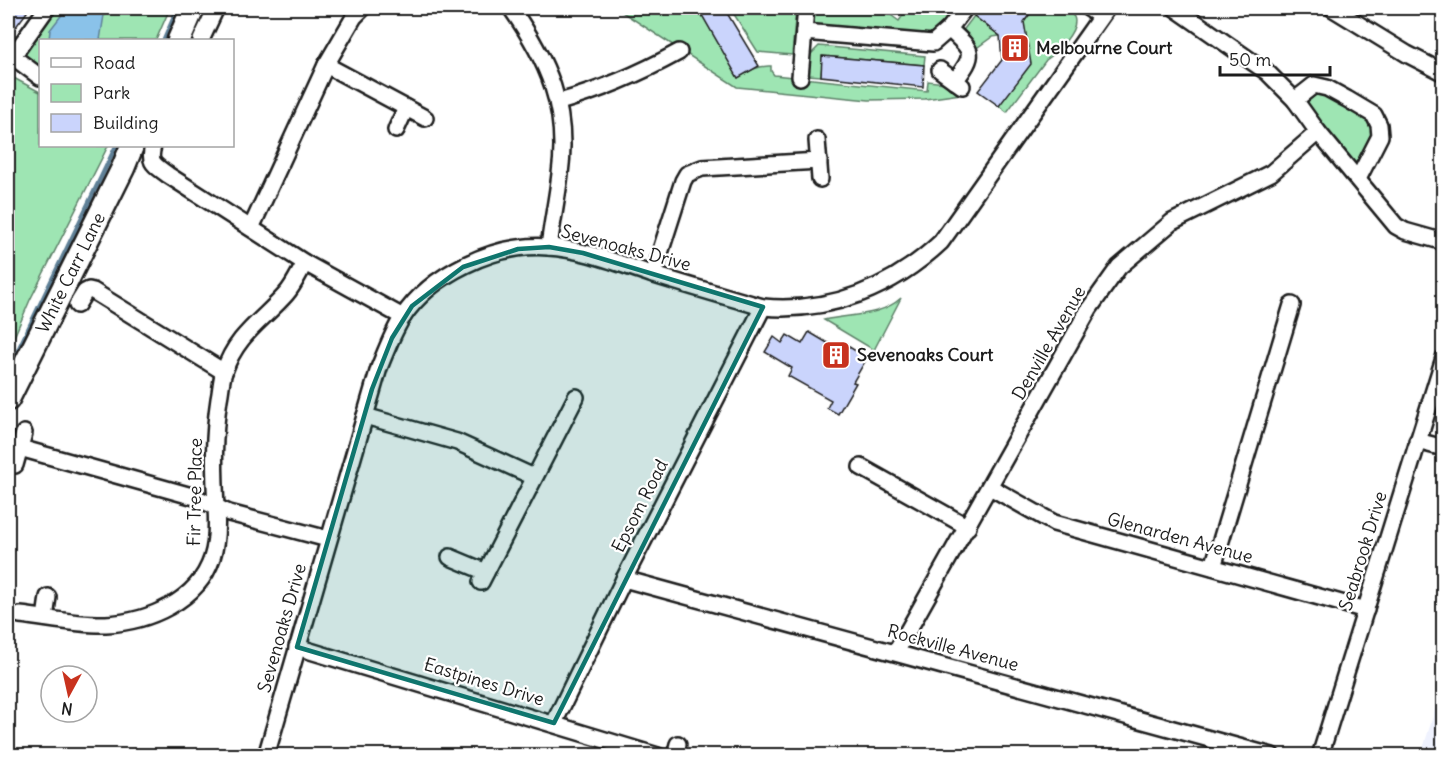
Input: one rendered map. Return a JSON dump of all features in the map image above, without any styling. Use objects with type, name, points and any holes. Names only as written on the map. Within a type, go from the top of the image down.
[{"type":"street","points":[[39,77],[9,58],[48,8]]},
{"type":"street","points":[[179,39],[193,8]]},
{"type":"street","points":[[201,39],[216,8]]},
{"type":"street","points":[[251,228],[326,65],[349,25],[363,8]]},
{"type":"street","points":[[511,8],[532,38],[547,68],[558,102],[562,134],[561,172],[549,247]]},
{"type":"street","points":[[800,77],[806,8]]},
{"type":"street","points":[[804,32],[936,42],[965,8]]},
{"type":"street","points":[[1174,8],[1267,72],[1295,100],[1318,132],[1396,226],[1405,231],[1443,242]]},
{"type":"street","points":[[1332,8],[1443,73]]},
{"type":"street","name":"Sevenoaks Drive","points":[[266,756],[328,539],[386,351],[403,317],[432,287],[463,267],[500,252],[549,247],[583,253],[763,307],[804,307],[842,301],[884,284],[925,258],[955,225],[1098,10]]},
{"type":"street","points":[[940,70],[959,84],[969,61],[968,47],[949,29]]},
{"type":"street","points":[[558,102],[600,90],[638,74],[679,52]]},
{"type":"street","points":[[326,65],[425,118]]},
{"type":"street","points":[[1295,100],[1314,85],[1327,88],[1374,115],[1379,125],[1380,136],[1358,179]]},
{"type":"street","points":[[396,130],[406,108]]},
{"type":"street","name":"Denville Avenue","points":[[896,652],[1089,309],[1119,267],[1172,222],[1271,174],[1318,132]]},
{"type":"street","points":[[817,140],[820,179]]},
{"type":"street","name":"White Carr Lane","points":[[8,399],[132,147]]},
{"type":"street","points":[[153,147],[150,158],[152,163],[305,263],[403,317]]},
{"type":"street","points":[[653,274],[687,174],[702,168],[819,161]]},
{"type":"street","name":"Fir Tree Place","points":[[20,615],[92,624],[122,622],[162,611],[179,601],[194,588],[205,574],[213,558],[215,546],[213,447],[224,372],[241,339],[290,289],[305,263]]},
{"type":"street","points":[[77,305],[85,292],[93,291],[224,372]]},
{"type":"street","points":[[1213,567],[1292,305]]},
{"type":"street","name":"Epsom Road","points":[[554,723],[624,579],[763,307]]},
{"type":"street","name":"Seabrook Drive","points":[[1320,756],[1443,358]]},
{"type":"street","points":[[450,558],[484,577],[576,397]]},
{"type":"street","points":[[365,416],[457,442],[534,477]]},
{"type":"street","points":[[15,465],[22,441],[195,497],[216,508],[328,539]]},
{"type":"street","points":[[1417,441],[1443,448]]},
{"type":"street","points":[[861,467],[968,526]]},
{"type":"street","name":"Glenarden Avenue","points":[[990,487],[1053,523],[1366,610]]},
{"type":"street","name":"Rockville Avenue","points":[[624,579],[1272,756]]},
{"type":"street","points":[[45,618],[48,597]]},
{"type":"street","name":"Eastpines Drive","points":[[297,647],[658,756]]},
{"type":"highlighted area","points":[[549,247],[583,253],[763,307],[554,723],[297,647],[372,389],[392,338],[412,306],[463,267],[518,249]]},
{"type":"shaded area","points":[[1443,684],[1443,755],[1421,755]]},
{"type":"green space","points":[[47,8],[170,8],[156,39],[39,39],[39,65],[18,49]]},
{"type":"green space","points":[[616,8],[635,8],[640,15],[653,8],[698,8],[738,78],[758,68],[771,66],[774,75],[927,91],[928,81],[945,83],[961,94],[925,99],[869,100],[737,87]]},
{"type":"green space","points":[[730,8],[796,8],[792,55],[758,52]]},
{"type":"green space","points":[[810,8],[881,8],[899,21],[908,8],[930,8],[937,12],[941,8],[956,8],[944,26],[930,37],[815,26],[812,24]]},
{"type":"green space","points":[[1034,8],[1063,8],[1074,17],[1075,22],[1066,41],[1046,60],[1007,112],[999,106],[1024,22]]},
{"type":"green space","points":[[974,16],[1000,36],[992,37],[971,52],[958,37]]},
{"type":"green space","points":[[819,46],[925,56],[924,65],[823,56],[821,76],[808,75],[809,56]]},
{"type":"green space","points":[[8,75],[39,91],[39,147],[107,147],[30,300],[8,351]]},
{"type":"green space","points":[[1314,85],[1379,125],[1360,174],[1320,125],[1300,95]]},
{"type":"green space","points":[[901,298],[874,350],[824,320],[874,312],[884,309]]},
{"type":"water","points":[[67,8],[103,8],[100,39],[49,39],[50,30]]},
{"type":"building","points":[[13,8],[21,8],[27,12],[15,28],[8,22],[8,16]]},
{"type":"building","points":[[698,8],[724,8],[759,66],[738,78]]},
{"type":"building","name":"Melbourne Court","points":[[981,8],[1034,8],[1024,22],[1031,64],[999,106],[978,91],[1002,60],[1000,36],[974,16]]},
{"type":"building","points":[[822,56],[924,65],[923,87],[821,76]]},
{"type":"building","points":[[809,332],[839,350],[843,343],[867,358],[838,414],[827,408],[831,400],[788,376],[792,368],[765,352],[774,337],[782,343],[787,335],[802,344]]},
{"type":"waterway","points":[[164,39],[178,8]]},
{"type":"waterway","points":[[8,371],[116,147]]},
{"type":"place","name":"Melbourne Court","points":[[1015,48]]},
{"type":"place","name":"Sevenoaks Court","points":[[836,355]]}]
